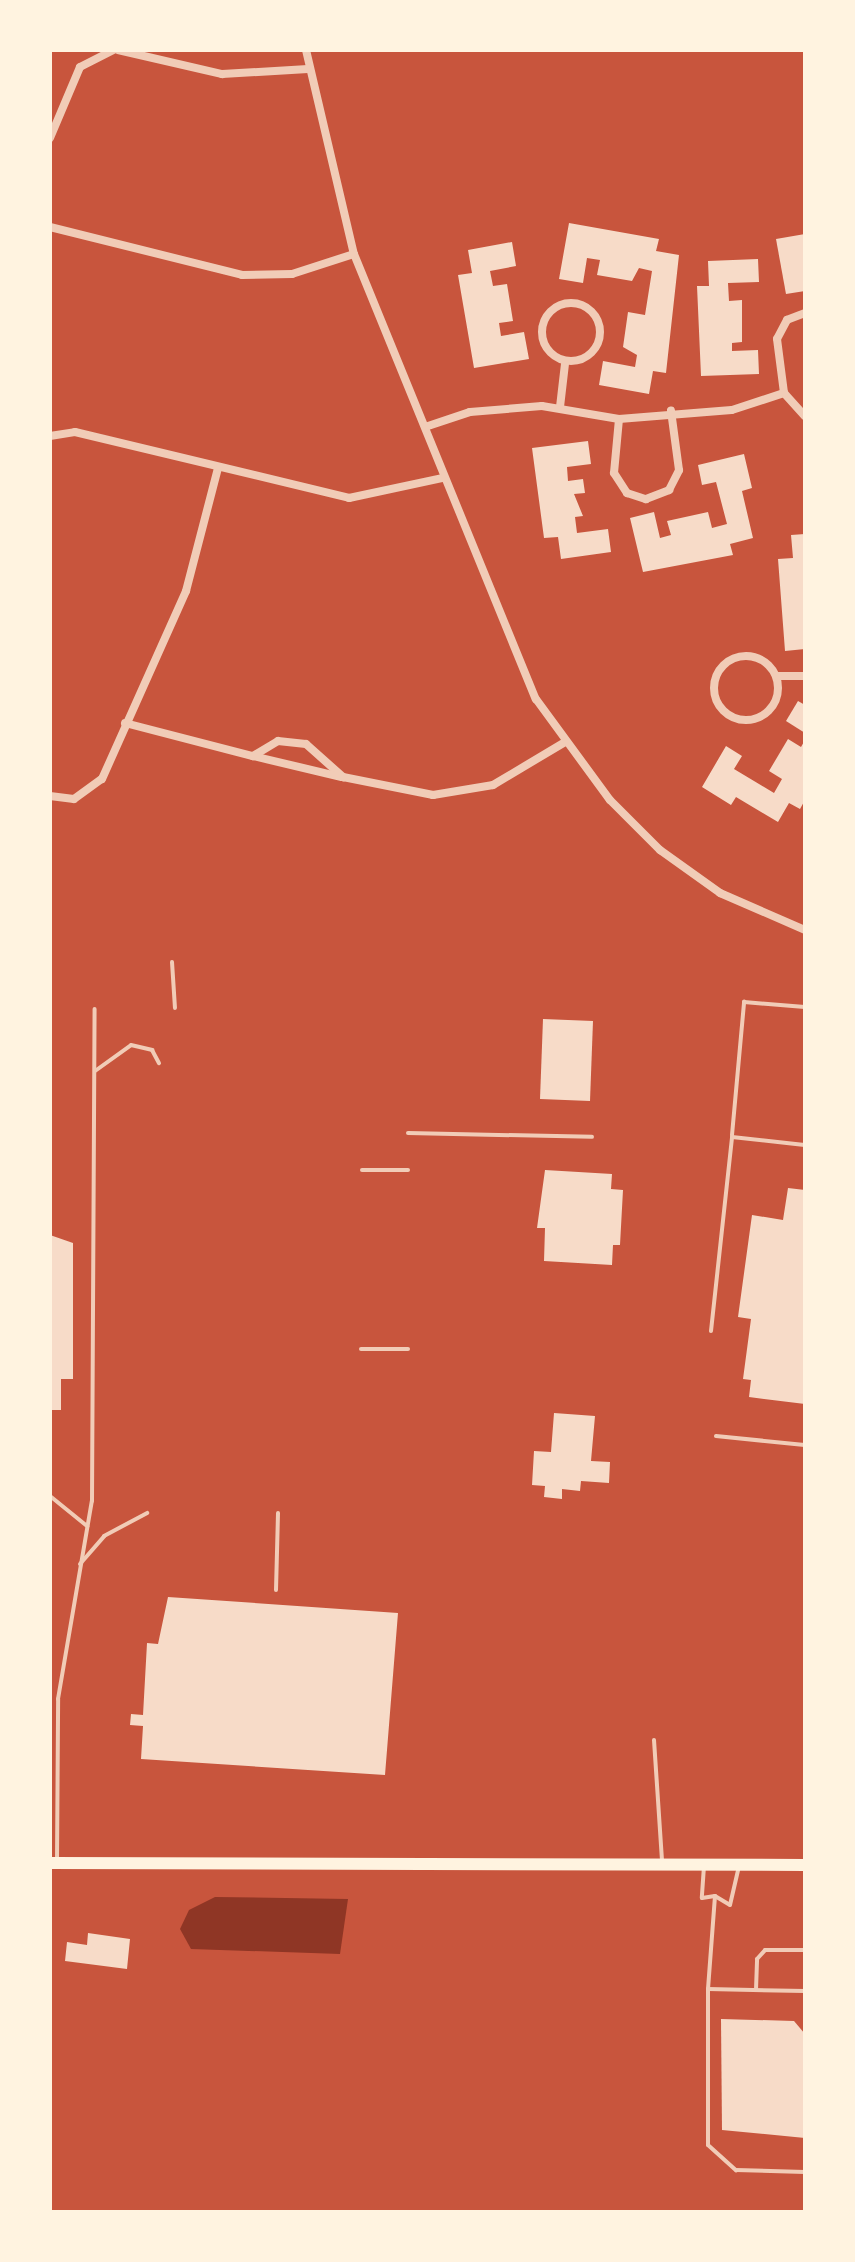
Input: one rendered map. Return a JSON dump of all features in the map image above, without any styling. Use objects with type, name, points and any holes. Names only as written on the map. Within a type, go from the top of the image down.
[{"type":"main road","points":[[53,1863],[805,1865]]},
{"type":"street","points":[[50,138],[80,68],[116,50],[222,74],[308,68]]},
{"type":"street","points":[[306,50],[354,254],[521,671],[565,742],[628,820],[689,873],[805,930]]},
{"type":"street","points":[[50,226],[242,275],[292,274],[354,254]]},
{"type":"street","points":[[560,407],[565,364],[544,341],[545,318],[562,304],[581,304],[598,320],[600,333],[591,352],[565,364]]},
{"type":"street","points":[[805,313],[787,320],[777,340],[784,393],[805,416]]},
{"type":"street","points":[[425,427],[470,412],[560,407],[620,419],[672,411],[732,410],[784,393]]},
{"type":"street","points":[[620,419],[614,473],[628,493],[646,499],[670,490],[679,470],[672,411]]},
{"type":"street","points":[[50,436],[75,432],[349,498],[442,478]]},
{"type":"street","points":[[50,796],[74,799],[96,787],[186,591],[218,468]]},
{"type":"street","points":[[738,656],[764,660],[777,676],[776,701],[753,719],[732,716],[716,697],[718,672],[738,656]]},
{"type":"street","points":[[777,676],[805,676]]},
{"type":"street","points":[[125,722],[404,793],[462,793],[522,772],[565,742]]},
{"type":"street","points":[[253,756],[278,741],[306,744],[343,778]]},
{"type":"lane","points":[[172,962],[175,1008]]},
{"type":"lane","points":[[711,1331],[744,1002],[805,1007]]},
{"type":"lane","points":[[53,1863],[58,1700],[92,1501],[95,1009]]},
{"type":"lane","points":[[95,1070],[131,1045],[152,1050],[158,1063]]},
{"type":"lane","points":[[408,1133],[592,1137]]},
{"type":"lane","points":[[732,1137],[805,1145]]},
{"type":"lane","points":[[362,1170],[408,1170]]},
{"type":"lane","points":[[361,1349],[408,1350]]},
{"type":"lane","points":[[716,1436],[805,1444]]},
{"type":"lane","points":[[50,1496],[87,1526]]},
{"type":"lane","points":[[79,1565],[104,1536],[147,1514]]},
{"type":"lane","points":[[276,1590],[278,1514]]},
{"type":"lane","points":[[50,1700],[58,1700]]},
{"type":"lane","points":[[654,1740],[662,1866]]},
{"type":"lane","points":[[704,1866],[702,1898],[714,1896],[730,1906],[739,1866]]},
{"type":"lane","points":[[714,1896],[708,1989],[708,2146],[736,2170],[805,2172]]},
{"type":"lane","points":[[756,1990],[757,1959],[765,1950],[805,1950]]},
{"type":"lane","points":[[708,1989],[805,1991]]},
{"type":"shaded area","points":[[215,1897],[348,1899],[340,1954],[191,1949],[180,1929],[189,1910]]},
{"type":"building","points":[[569,223],[659,239],[656,251],[679,255],[666,373],[653,371],[649,394],[599,385],[603,361],[635,367],[637,355],[623,347],[628,312],[645,315],[652,271],[639,268],[632,281],[597,275],[600,260],[587,258],[583,283],[559,279]]},
{"type":"building","points":[[805,234],[805,291],[786,294],[776,239]]},
{"type":"building","points":[[512,242],[516,266],[490,271],[493,286],[507,284],[513,321],[499,323],[501,336],[524,332],[529,359],[474,368],[458,275],[472,273],[468,250]]},
{"type":"building","points":[[758,259],[759,282],[728,283],[729,301],[742,300],[742,342],[732,343],[732,351],[758,350],[759,374],[701,376],[697,286],[709,286],[708,261]]},
{"type":"building","points":[[588,441],[591,464],[567,467],[568,481],[583,479],[585,493],[574,494],[583,516],[575,517],[577,533],[608,529],[611,552],[561,559],[558,537],[544,538],[532,448]]},
{"type":"building","points":[[744,454],[752,488],[742,491],[753,538],[730,544],[733,555],[643,572],[630,518],[654,512],[660,538],[671,535],[667,521],[708,512],[712,528],[727,524],[716,482],[702,485],[698,465]]},
{"type":"building","points":[[805,534],[805,649],[785,651],[778,559],[793,558],[791,535]]},
{"type":"building","points":[[798,701],[805,705],[805,733],[786,721]]},
{"type":"building","points":[[788,739],[801,747],[805,740],[805,800],[800,809],[789,803],[778,822],[736,797],[731,805],[702,787],[726,746],[742,756],[734,769],[774,793],[782,779],[769,771]]},
{"type":"building","points":[[543,1019],[593,1021],[590,1101],[540,1099]]},
{"type":"building","points":[[545,1170],[612,1174],[611,1189],[623,1190],[620,1245],[613,1245],[612,1265],[544,1261],[545,1228],[537,1228]]},
{"type":"building","points":[[788,1188],[805,1190],[805,1404],[749,1397],[751,1380],[743,1379],[751,1319],[738,1317],[752,1215],[783,1220]]},
{"type":"building","points":[[50,1235],[73,1243],[73,1379],[61,1379],[61,1410],[50,1410]]},
{"type":"building","points":[[554,1413],[595,1416],[591,1461],[610,1462],[609,1483],[581,1481],[580,1491],[562,1489],[562,1499],[544,1497],[545,1486],[532,1485],[534,1451],[551,1452]]},
{"type":"building","points":[[168,1597],[398,1613],[385,1775],[141,1759],[143,1726],[130,1725],[131,1714],[143,1715],[147,1643],[158,1644]]},
{"type":"building","points":[[88,1933],[130,1939],[127,1969],[65,1961],[67,1942],[87,1945]]},
{"type":"building","points":[[721,2019],[794,2021],[805,2034],[805,2138],[722,2130]]}]
